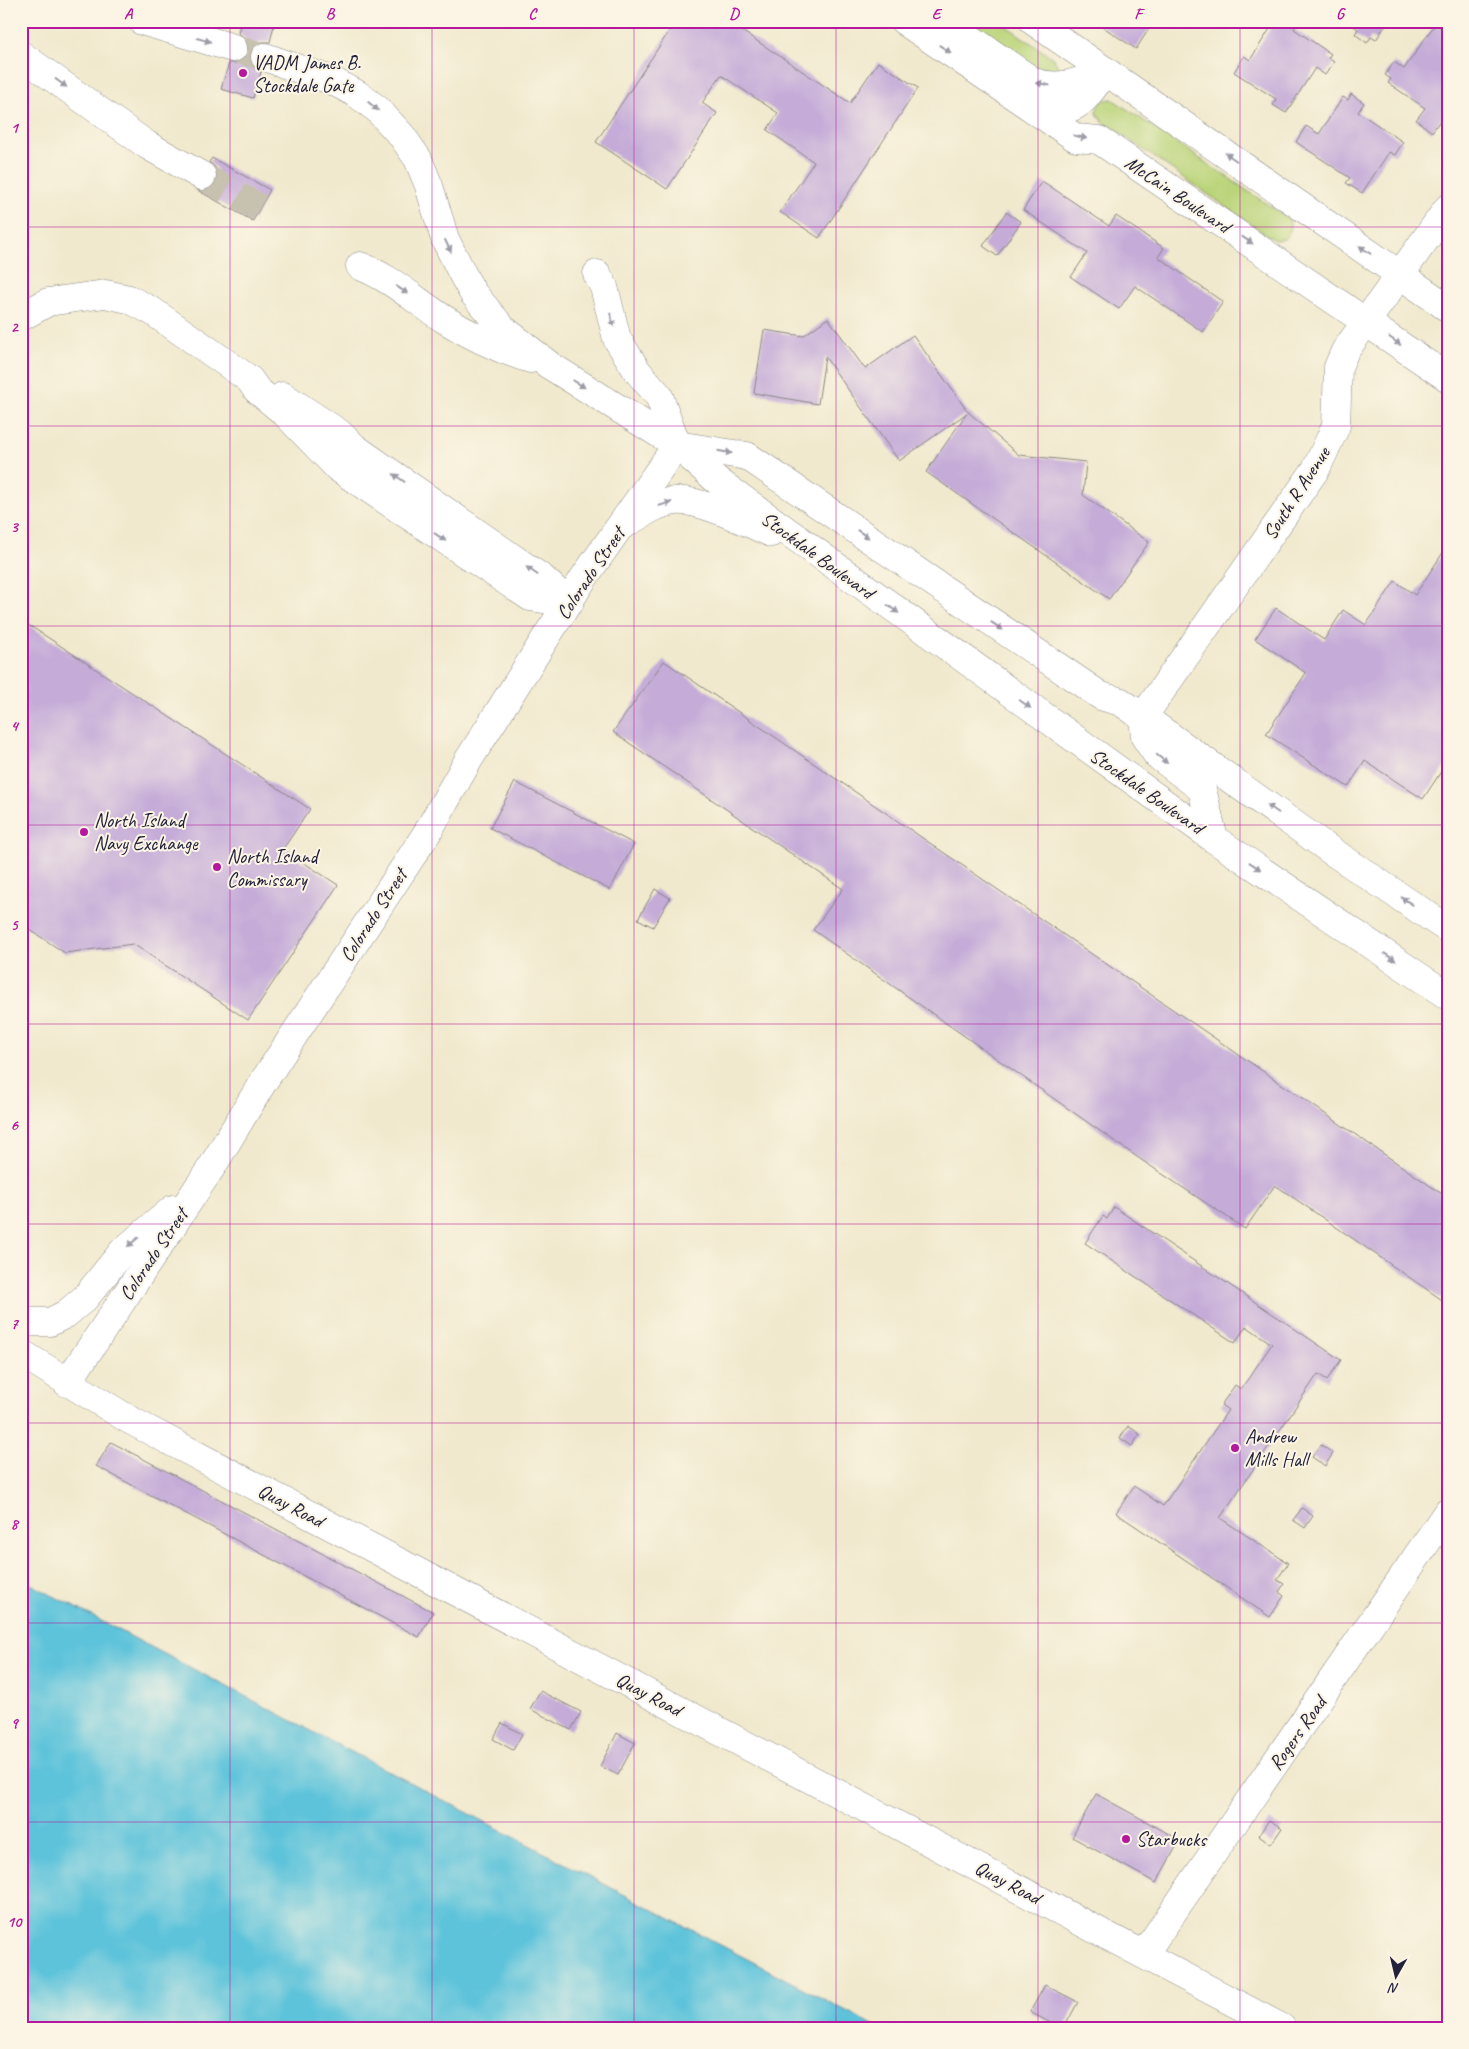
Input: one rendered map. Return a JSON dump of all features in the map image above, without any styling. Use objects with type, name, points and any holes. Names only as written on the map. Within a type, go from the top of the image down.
[{"type":"main road","points":[[142,21],[233,48]]},
{"type":"main road","name":"McCain Boulevard","points":[[904,21],[1076,138],[1099,140],[1448,378]]},
{"type":"main road","points":[[945,21],[1034,82],[1044,86],[1070,85],[1106,71]]},
{"type":"main road","points":[[1032,21],[1448,308]]},
{"type":"main road","points":[[21,55],[147,145],[202,176]]},
{"type":"main road","name":"Stockdale Boulevard","points":[[265,57],[339,84],[357,94],[386,118],[418,159],[429,186],[445,239],[473,293],[502,328],[549,365],[677,445],[719,482],[811,550],[1214,839],[1448,996]]},
{"type":"main road","points":[[1037,112],[1064,112],[1074,108],[1086,99],[1106,71]]},
{"type":"main road","name":"South R Avenue","points":[[1143,717],[1316,468],[1336,426],[1338,367],[1349,343],[1367,321],[1448,208]]},
{"type":"main road","points":[[360,266],[377,273],[446,320],[503,351],[549,365]]},
{"type":"main road","points":[[597,274],[604,287],[617,339],[638,372],[659,396],[677,445],[747,456],[1101,696],[1121,702],[1334,852],[1448,928]]},
{"type":"main road","points":[[21,317],[48,302],[106,294],[129,299],[152,311],[249,379],[257,390],[285,413],[338,468],[530,597],[569,603]]},
{"type":"main road","name":"Colorado Street","points":[[67,1383],[197,1188],[263,1082],[427,834],[469,759],[585,576],[677,445]]},
{"type":"main road","points":[[622,525],[659,505],[676,501],[706,506],[811,550]]},
{"type":"main road","points":[[1143,717],[1145,737],[1156,755],[1202,789],[1214,839]]},
{"type":"main road","points":[[21,1322],[50,1322],[66,1314],[85,1298],[122,1250],[197,1188]]},
{"type":"main road","name":"Quay Road","points":[[21,1352],[67,1383],[128,1419],[1282,2028]]},
{"type":"main road","name":"Rogers Road","points":[[1144,1954],[1311,1714],[1448,1511]]},
{"type":"green space","points":[[956,21],[999,21],[1054,59],[1058,67],[1055,74],[1048,80]]},
{"type":"green space","points":[[1112,99],[1289,219],[1291,229],[1285,239],[1274,240],[1102,121],[1096,112],[1098,106],[1103,101]]},
{"type":"water","points":[[21,1579],[879,2028],[21,2028]]},
{"type":"building","name":"VADM James B. Stockdale Gate","points":[[241,21],[275,21],[270,42],[262,42],[255,45],[250,52],[250,60],[253,67],[261,72],[253,98],[221,89],[229,63],[243,60],[248,52],[248,44],[245,38],[238,33]]},
{"type":"building","points":[[676,21],[727,21],[850,103],[878,62],[918,88],[819,238],[780,212],[814,162],[767,130],[778,113],[721,75],[702,103],[717,113],[667,189],[596,142]]},
{"type":"building","points":[[1094,21],[1154,21],[1136,49]]},
{"type":"building","points":[[1275,21],[1299,21],[1294,29],[1331,54],[1328,58],[1334,62],[1325,75],[1315,68],[1286,113],[1273,105],[1276,99],[1234,72],[1244,56],[1250,60]]},
{"type":"building","points":[[1346,21],[1388,21],[1376,40],[1371,37],[1367,43],[1355,34],[1358,29]]},
{"type":"building","points":[[1435,24],[1448,33],[1448,109],[1432,132],[1416,120],[1425,108],[1388,83],[1391,79],[1385,75],[1394,62],[1404,69]]},
{"type":"building","points":[[1351,94],[1364,103],[1358,112],[1403,142],[1395,155],[1389,152],[1362,193],[1346,183],[1350,178],[1296,142],[1306,126],[1319,134],[1343,97],[1348,100]]},
{"type":"building","points":[[212,158],[270,190],[253,221],[197,190],[210,190],[216,183],[218,176],[216,168],[209,162]]},
{"type":"building","points":[[1042,181],[1109,226],[1116,216],[1164,248],[1158,257],[1223,302],[1203,332],[1135,286],[1119,309],[1071,277],[1087,253],[1023,210]]},
{"type":"building","points":[[1006,212],[1021,222],[997,256],[983,246]]},
{"type":"building","points":[[828,318],[865,369],[913,335],[968,412],[1019,455],[1086,462],[1083,495],[1149,542],[1109,599],[926,472],[967,413],[899,461],[825,357],[818,404],[754,393],[764,330],[803,336]]},
{"type":"building","points":[[1448,545],[1448,761],[1423,799],[1365,761],[1348,787],[1266,734],[1306,673],[1255,639],[1276,608],[1324,640],[1343,610],[1366,625],[1395,581],[1415,595]]},
{"type":"building","points":[[21,620],[310,809],[283,849],[338,885],[248,1020],[133,944],[65,953],[21,924]]},
{"type":"building","points":[[664,661],[1448,1198],[1448,1304],[1275,1185],[1245,1229],[1140,1159],[813,930],[843,889],[613,732]]},
{"type":"building","points":[[515,782],[634,844],[610,890],[490,828]]},
{"type":"building","points":[[655,889],[670,898],[653,927],[638,919]]},
{"type":"building","name":"Andrew Mills Hall","points":[[1114,1207],[1341,1360],[1327,1380],[1318,1374],[1220,1518],[1288,1563],[1277,1580],[1284,1584],[1279,1592],[1284,1596],[1270,1617],[1116,1513],[1134,1486],[1163,1506],[1228,1410],[1221,1405],[1235,1385],[1241,1389],[1272,1344],[1246,1326],[1235,1343],[1085,1243],[1103,1216],[1107,1219]]},
{"type":"building","points":[[1128,1426],[1140,1434],[1132,1446],[1120,1438]]},
{"type":"building","points":[[111,1442],[433,1612],[419,1637],[96,1466]]},
{"type":"building","points":[[1321,1445],[1333,1453],[1325,1466],[1312,1457]]},
{"type":"building","points":[[1302,1508],[1313,1516],[1305,1528],[1293,1520]]},
{"type":"building","points":[[540,1691],[581,1712],[571,1730],[530,1709]]},
{"type":"building","points":[[502,1723],[522,1734],[513,1750],[493,1739]]},
{"type":"building","points":[[617,1733],[635,1743],[618,1775],[600,1766]]},
{"type":"building","name":"Starbucks","points":[[1096,1794],[1180,1840],[1156,1883],[1072,1837]]},
{"type":"building","points":[[1269,1820],[1282,1828],[1271,1844],[1259,1835]]},
{"type":"building","points":[[1045,1985],[1078,2002],[1064,2028],[1060,2028],[1030,2012]]},
{"type":"tunnel","points":[[233,48],[265,57]]},
{"type":"tunnel","points":[[202,176],[260,208]]},
{"type":"place","name":"VADM James B. Stockdale Gate","points":[[243,73]]},
{"type":"place","name":"North Island Navy Exchange","points":[[84,832]]},
{"type":"place","name":"North Island Commissary","points":[[217,867]]},
{"type":"place","name":"Andrew Mills Hall","points":[[1235,1448]]},
{"type":"place","name":"Starbucks","points":[[1126,1839]]}]
